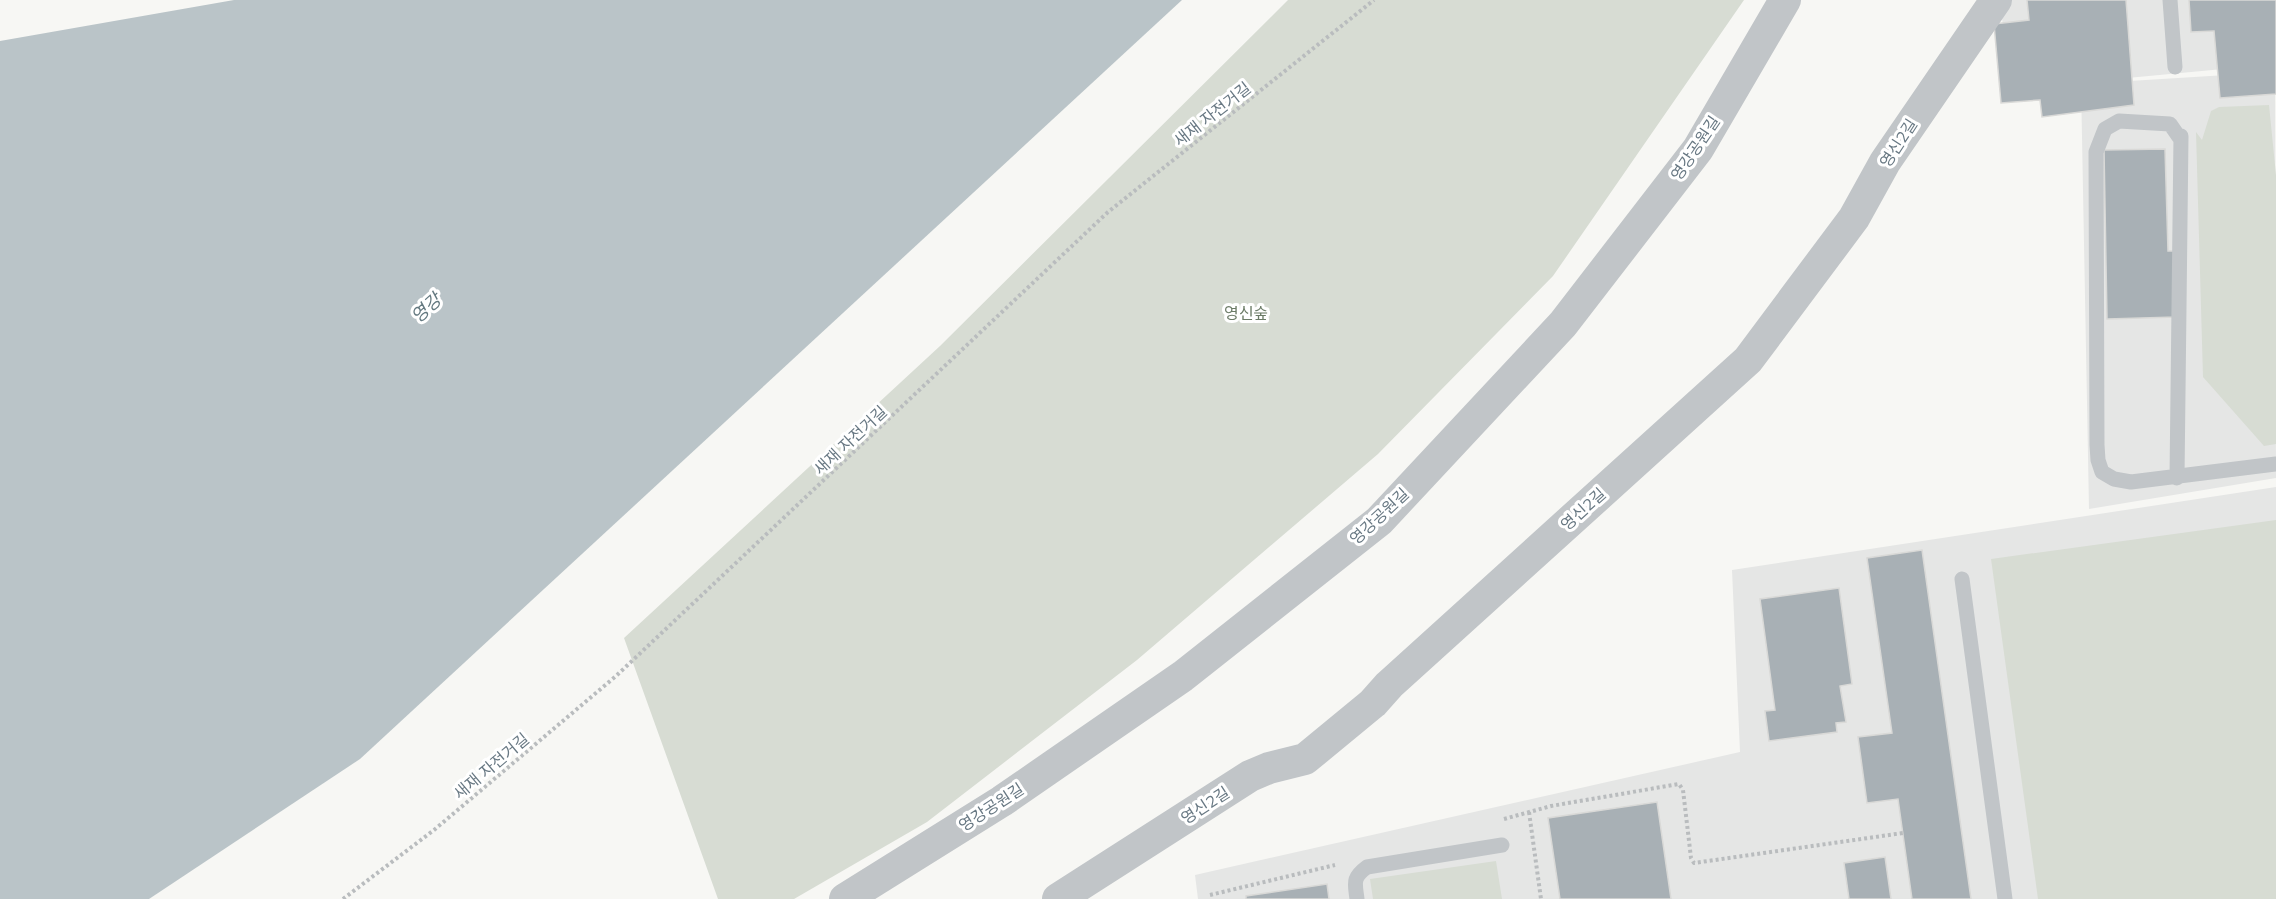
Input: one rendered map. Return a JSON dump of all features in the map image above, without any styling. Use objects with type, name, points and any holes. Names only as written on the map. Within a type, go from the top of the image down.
[{"type":"street","name":"영강공원길","points":[[845,899],[1002,801],[1183,676],[1378,521],[1570,315],[1698,149],[1785,0]]},
{"type":"street","name":"영신2길","points":[[1058,899],[1250,776],[1269,768],[1305,759],[1373,703],[1389,685],[1748,360],[1854,218],[1884,162],[1995,0]]},
{"type":"lane","points":[[2170,0],[2175,67]]},
{"type":"lane","points":[[2177,478],[2181,136],[2179,137],[2170,124],[2119,121],[2105,129],[2096,152],[2098,460],[2102,472],[2114,479],[2131,482],[2177,478],[2276,464]]},
{"type":"lane","points":[[1962,579],[2005,899]]},
{"type":"lane","points":[[1357,899],[1355,883],[1358,874],[1367,867],[1503,845]]},
{"type":"path","name":"새재 자전거길","points":[[343,899],[434,830],[616,676],[1107,212],[1374,0]]},
{"type":"path","points":[[1496,821],[1551,806],[1679,784],[1683,790],[1692,861],[1697,864],[1903,833]]},
{"type":"path","points":[[1529,812],[1541,899]]},
{"type":"path","points":[[1210,896],[1341,864]]},
{"type":"shaded area","points":[[2000,0],[2276,0],[2276,64],[2010,89]]},
{"type":"shaded area","points":[[2275,72],[2276,478],[2089,509],[2081,84]]},
{"type":"shaded area","points":[[2276,487],[2276,899],[1198,899],[1195,875],[1740,752],[1732,570]]},
{"type":"green space","name":"영신숲","points":[[1288,0],[1744,0],[1553,276],[1378,454],[1137,660],[927,822],[794,899],[718,899],[624,638],[940,346]]},
{"type":"green space","points":[[2269,105],[2276,175],[2276,444],[2264,446],[2203,377],[2196,132],[2202,140],[2211,111],[2219,107]]},
{"type":"green space","points":[[2276,520],[2276,899],[2038,899],[1991,559]]},
{"type":"green space","points":[[1496,861],[1502,899],[1373,899],[1370,879]]},
{"type":"water","name":"영강","points":[[234,0],[1182,0],[360,759],[149,899],[0,899],[0,41]]},
{"type":"building","points":[[2027,0],[2126,0],[2134,105],[2042,117],[2040,100],[2001,103],[1994,24],[2029,20]]},
{"type":"building","points":[[2189,0],[2276,0],[2276,94],[2220,98],[2214,31],[2191,32]]},
{"type":"building","points":[[2165,149],[2168,251],[2174,251],[2176,317],[2107,319],[2104,150]]},
{"type":"building","points":[[1922,550],[1971,899],[1912,899],[1898,799],[1867,803],[1858,737],[1892,733],[1867,558]]},
{"type":"building","points":[[1839,588],[1852,684],[1840,686],[1846,722],[1836,723],[1837,732],[1769,741],[1765,711],[1775,710],[1760,599]]},
{"type":"building","points":[[1657,802],[1671,899],[1560,899],[1548,818]]},
{"type":"building","points":[[1885,857],[1891,899],[1849,899],[1844,863]]},
{"type":"building","points":[[1327,884],[1329,899],[1246,899],[1246,896]]}]
